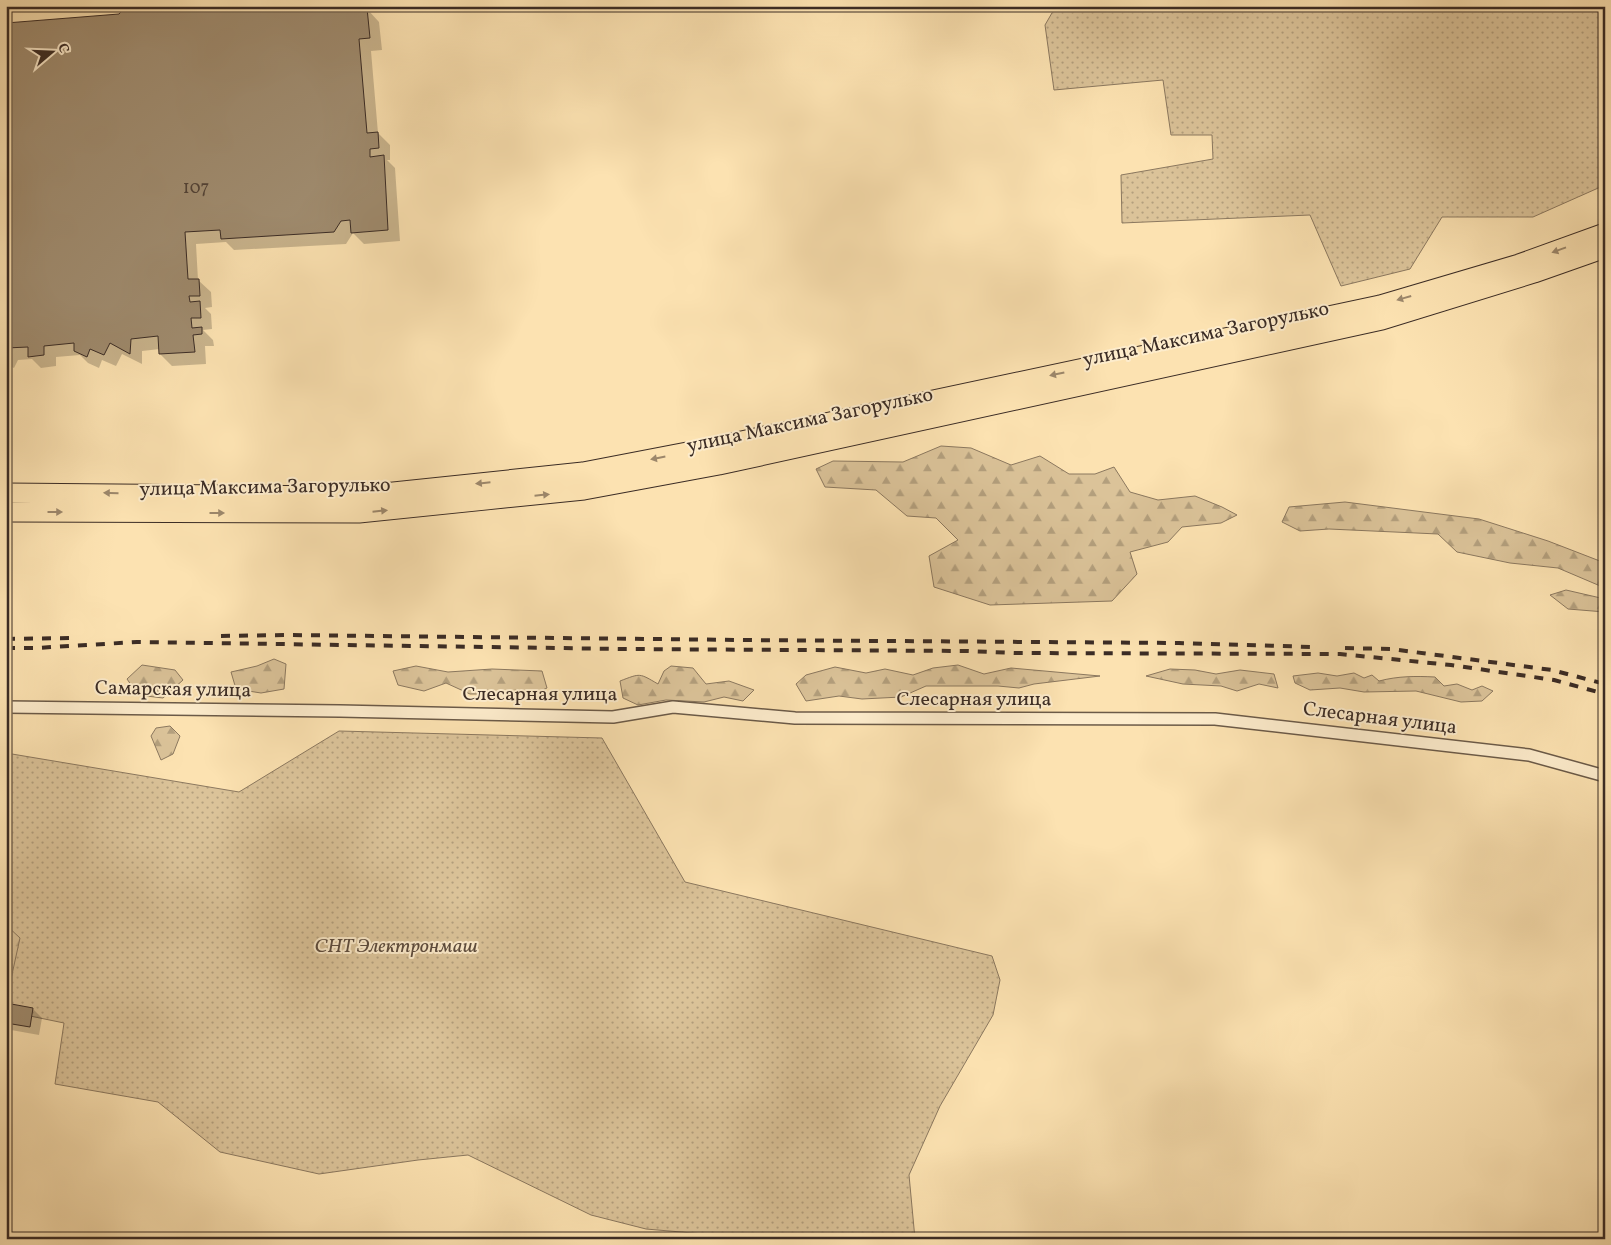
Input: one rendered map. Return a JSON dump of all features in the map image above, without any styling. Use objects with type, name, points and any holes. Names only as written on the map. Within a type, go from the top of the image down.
[{"type":"main road","name":"улица Максима Загорулько","points":[[6,492],[355,496],[583,472],[713,448],[1380,305],[1519,264],[1605,233]]},
{"type":"main road","name":"улица Максима Загорулько","points":[[6,512],[360,513],[584,490],[719,465],[1382,320],[1534,273],[1605,248]]},
{"type":"street","name":"Слесарная улица","points":[[340,711],[613,717],[673,706],[795,718],[1215,719],[1529,755],[1605,776]]},
{"type":"street","name":"Самарская улица","points":[[6,707],[340,711]]},
{"type":"green space","points":[[1056,6],[1605,6],[1605,185],[1533,217],[1442,217],[1410,269],[1341,286],[1310,215],[1122,223],[1121,175],[1213,159],[1212,135],[1171,135],[1163,80],[1054,90],[1045,25]]},
{"type":"green space","points":[[941,446],[971,448],[1011,465],[1040,456],[1069,474],[1095,474],[1114,467],[1130,492],[1158,500],[1195,496],[1237,515],[1221,523],[1182,527],[1168,542],[1130,552],[1137,574],[1112,601],[990,605],[934,587],[929,556],[958,540],[936,518],[907,516],[876,490],[825,487],[816,469],[833,461],[903,462]]},
{"type":"green space","points":[[1345,502],[1479,519],[1548,541],[1605,563],[1605,588],[1558,568],[1510,563],[1457,552],[1438,534],[1329,529],[1300,531],[1282,522],[1289,507]]},
{"type":"green space","points":[[1566,590],[1605,599],[1605,612],[1568,609],[1550,595]]},
{"type":"green space","points":[[274,659],[286,664],[284,689],[261,693],[236,689],[231,672],[257,666]]},
{"type":"green space","points":[[142,665],[175,670],[183,680],[163,698],[138,695],[127,679]]},
{"type":"green space","points":[[958,665],[984,674],[1011,668],[1100,676],[1034,684],[1019,688],[998,686],[926,686],[901,697],[862,699],[839,696],[806,701],[796,684],[806,675],[835,667],[866,673],[885,669],[913,675],[933,668]]},
{"type":"green space","points":[[416,666],[448,672],[492,669],[542,671],[547,688],[534,694],[470,694],[446,683],[424,691],[398,685],[393,671]]},
{"type":"green space","points":[[671,666],[693,668],[706,684],[729,681],[754,690],[743,701],[724,697],[704,702],[666,700],[638,705],[623,698],[620,681],[640,675],[658,684],[664,671]]},
{"type":"green space","points":[[1170,669],[1195,670],[1216,674],[1240,670],[1274,674],[1278,688],[1259,684],[1237,691],[1221,686],[1183,684],[1146,676]]},
{"type":"green space","points":[[1318,673],[1337,676],[1354,673],[1364,678],[1372,675],[1379,681],[1407,677],[1435,677],[1444,686],[1457,684],[1472,690],[1482,686],[1493,691],[1482,701],[1461,702],[1416,691],[1364,692],[1340,688],[1310,690],[1295,683],[1293,676]]},
{"type":"green space","points":[[170,726],[180,736],[173,754],[161,760],[151,736],[156,728]]},
{"type":"green space","name":"СНТ Электронмаш","points":[[339,731],[602,738],[685,882],[992,956],[1000,980],[993,1015],[940,1106],[909,1175],[915,1239],[726,1239],[716,1235],[646,1229],[591,1215],[468,1155],[319,1174],[220,1152],[158,1102],[55,1084],[64,1023],[6,1011],[6,753],[239,792]]},
{"type":"green space","points":[[6,925],[20,938],[11,979],[6,984]]},
{"type":"building","points":[[126,6],[357,6],[357,9],[367,8],[370,38],[359,39],[367,133],[378,132],[379,148],[370,149],[370,157],[384,155],[388,230],[351,233],[350,220],[341,221],[334,232],[221,239],[220,230],[185,232],[188,279],[199,279],[200,296],[189,296],[190,302],[200,301],[201,318],[191,318],[192,328],[202,327],[202,334],[193,335],[195,352],[159,354],[158,336],[131,339],[130,354],[110,343],[104,355],[90,349],[87,357],[74,351],[74,343],[44,346],[44,355],[28,357],[28,347],[6,348],[6,23],[119,14]]},
{"type":"building","points":[[6,1003],[33,1008],[30,1027],[6,1023]]},
{"type":"railway","points":[[221,636],[290,635],[1179,643],[1313,647]]},
{"type":"railway","points":[[6,639],[76,638]]},
{"type":"railway","points":[[6,648],[137,642],[1015,653],[1340,654],[1451,665],[1554,680],[1605,694]]},
{"type":"railway","points":[[1345,648],[1391,649],[1552,670],[1605,684]]}]
